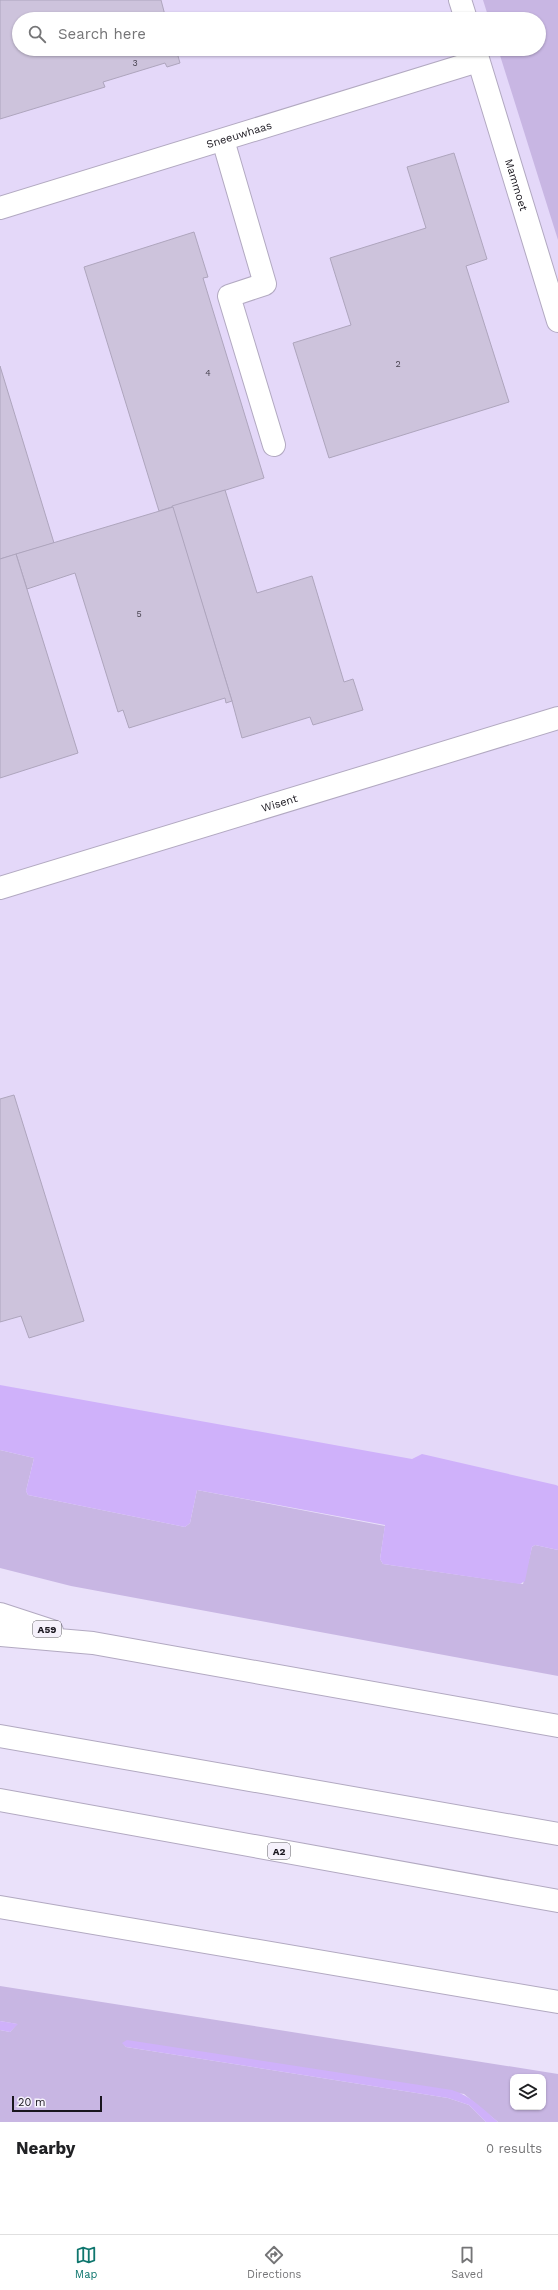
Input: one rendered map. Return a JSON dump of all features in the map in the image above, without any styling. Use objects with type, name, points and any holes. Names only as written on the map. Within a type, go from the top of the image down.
[{"type":"main road","points":[[460,0],[464,12]]},
{"type":"main road","name":"Sneeuwhaas","points":[[0,208],[223,140],[473,56]]},
{"type":"main road","name":"Mammoet","points":[[476,56],[558,321]]},
{"type":"main road","points":[[223,140],[265,284],[229,296],[274,445]]},
{"type":"main road","name":"Wisent","points":[[0,888],[558,718]]},
{"type":"main road","name":"A59","points":[[0,1614],[93,1643]]},
{"type":"main road","points":[[0,1635],[93,1643],[558,1726]]},
{"type":"main road","points":[[0,1736],[558,1834]]},
{"type":"main road","name":"A2","points":[[0,1800],[558,1901]]},
{"type":"main road","points":[[0,1907],[558,2002]]},
{"type":"shaded area","points":[[0,0],[555,0],[558,10],[558,1527],[0,1412]]},
{"type":"shaded area","points":[[483,0],[558,0],[558,240],[500,56],[546,56],[546,12],[487,12]]},
{"type":"shaded area","points":[[0,1385],[412,1459],[422,1454],[556,1485],[558,1486],[558,1550],[535,1545],[532,1547],[525,1581],[520,1584],[383,1564],[380,1559],[385,1525],[197,1490],[190,1523],[185,1527],[28,1495],[26,1491],[34,1458],[0,1450]]},
{"type":"shaded area","points":[[0,1450],[34,1458],[26,1491],[28,1495],[185,1527],[190,1523],[197,1490],[385,1526],[380,1559],[383,1564],[523,1584],[532,1547],[535,1545],[558,1550],[558,1676],[71,1586],[0,1568]]},
{"type":"shaded area","points":[[0,1986],[558,2074],[558,2122],[498,2122],[464,2094],[123,2043],[126,2047],[448,2098],[469,2105],[486,2122],[0,2122],[0,2030],[10,2032],[17,2024],[0,2021]]},
{"type":"shaded area","points":[[0,2021],[18,2024],[10,2032],[0,2030]]},
{"type":"shaded area","points":[[127,2040],[452,2090],[471,2099],[498,2122],[486,2122],[469,2105],[448,2098],[126,2047],[122,2043]]},
{"type":"building","points":[[0,0],[161,0],[164,12],[12,12],[12,56],[178,56],[180,63],[167,67],[165,63],[103,82],[105,87],[0,119]]},
{"type":"building","points":[[454,153],[487,259],[466,266],[509,402],[329,458],[293,343],[351,325],[330,258],[426,228],[407,167]]},
{"type":"building","points":[[194,232],[208,277],[203,278],[264,478],[159,511],[84,267]]},
{"type":"building","points":[[0,366],[54,543],[0,559]]},
{"type":"building","points":[[225,490],[257,593],[312,576],[344,682],[353,679],[363,710],[313,725],[310,717],[242,738],[172,506]]},
{"type":"building","points":[[173,507],[232,701],[226,703],[225,698],[129,728],[123,710],[118,712],[75,573],[27,589],[16,554]]},
{"type":"building","points":[[16,554],[78,753],[0,778],[0,559]]},
{"type":"building","points":[[14,1095],[84,1321],[29,1338],[21,1316],[0,1322],[0,1099]]}]
